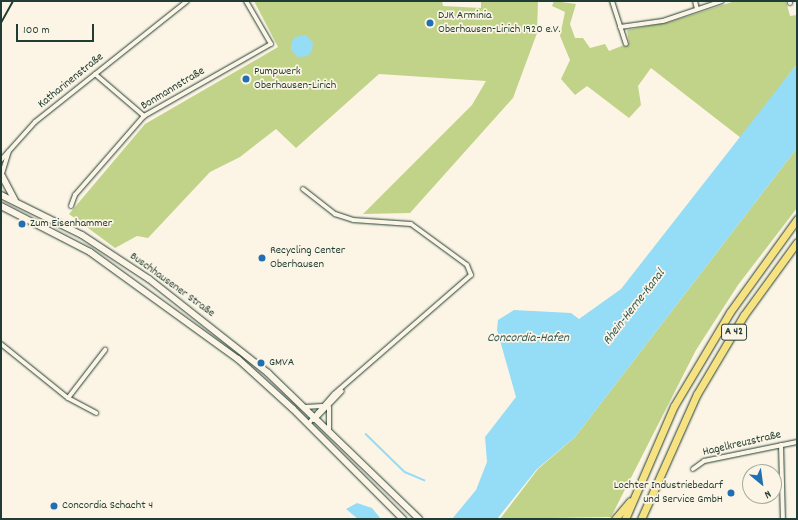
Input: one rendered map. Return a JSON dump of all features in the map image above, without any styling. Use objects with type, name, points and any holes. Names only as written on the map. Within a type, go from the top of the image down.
[{"type":"highway","name":"A 42","points":[[625,519],[661,431],[698,363],[739,299],[797,219]]},
{"type":"highway","name":"A 42","points":[[641,519],[697,394],[744,315],[797,242]]},
{"type":"highway","points":[[615,519],[633,498]]},
{"type":"main road","points":[[1,176],[15,200]]},
{"type":"main road","name":"Buschhausener Straße","points":[[1,195],[15,200],[82,235],[149,279],[268,373],[316,416],[419,519]]},
{"type":"main road","name":"Buschhausener Straße","points":[[1,206],[52,230],[108,264],[238,359],[308,424],[403,519]]},
{"type":"street","name":"Katharinenstraße","points":[[1,160],[35,122],[187,1]]},
{"type":"street","name":"Bonmannstraße","points":[[71,206],[75,195],[144,116],[271,44],[246,1]]},
{"type":"street","points":[[612,1],[626,44]]},
{"type":"street","points":[[695,1],[697,10]]},
{"type":"street","points":[[620,27],[663,21],[722,1]]},
{"type":"street","points":[[95,74],[144,116]]},
{"type":"street","name":"Katharinenstraße","points":[[1,176],[9,150]]},
{"type":"street","points":[[303,188],[335,214],[352,220],[412,224],[467,265],[470,278],[322,406],[316,416]]},
{"type":"street","points":[[1,344],[68,398],[96,413]]},
{"type":"street","points":[[68,398],[105,350]]},
{"type":"street","points":[[308,424],[330,406],[345,387]]},
{"type":"street","points":[[305,407],[322,406]]},
{"type":"street","points":[[329,429],[330,406]]},
{"type":"street","name":"Hagelkreuzstraße","points":[[693,469],[704,461],[797,442]]},
{"type":"street","points":[[781,445],[783,519]]},
{"type":"green space","points":[[254,1],[442,1],[443,6],[481,8],[481,1],[538,1],[537,33],[513,98],[410,213],[363,214],[472,105],[486,81],[379,74],[296,148],[276,129],[240,157],[210,172],[148,238],[137,236],[115,248],[69,214],[145,124],[278,47]]},
{"type":"green space","points":[[554,1],[576,4],[570,24],[575,38],[583,38],[590,48],[605,44],[609,51],[629,43],[627,30],[670,22],[735,1],[786,1],[790,16],[797,15],[797,64],[741,138],[651,68],[638,86],[641,105],[629,118],[587,86],[575,95],[561,79],[570,60],[560,36],[565,12],[552,6]]},
{"type":"green space","points":[[797,148],[797,208],[738,285],[696,350],[611,517],[500,519],[538,469],[575,437]]},
{"type":"water","points":[[306,35],[313,43],[312,50],[308,56],[298,57],[291,50],[291,43],[295,37]]},
{"type":"water","points":[[797,64],[797,148],[575,437],[537,469],[497,519],[452,519],[476,490],[487,462],[485,437],[516,397],[497,330],[498,320],[514,310],[571,313],[579,319],[621,289]]},
{"type":"water","points":[[357,503],[372,508],[381,519],[358,519],[346,509]]},
{"type":"waterway","points":[[366,434],[405,472],[424,480]]},
{"type":"railway","points":[[1,23],[13,1]]},
{"type":"place","name":"DJK Arminia Oberhausen-Lirich 1920 e.V.","points":[[430,23]]},
{"type":"place","name":"Pumpwerk Oberhausen-Lirich","points":[[246,79]]},
{"type":"place","name":"Zum Eisenhammer","points":[[22,224]]},
{"type":"place","name":"Recycling Center Oberhausen","points":[[262,258]]},
{"type":"place","name":"GMVA","points":[[261,363]]},
{"type":"place","name":"Lochter Industriebedarf und Service GmbH","points":[[731,493]]},
{"type":"place","name":"Concordia Schacht 4","points":[[54,506]]},
{"type":"water label","name":"Rhein-Herne-Kanal","points":[[635,308]]},
{"type":"water label","name":"Concordia-Hafen","points":[[528,339]]}]
